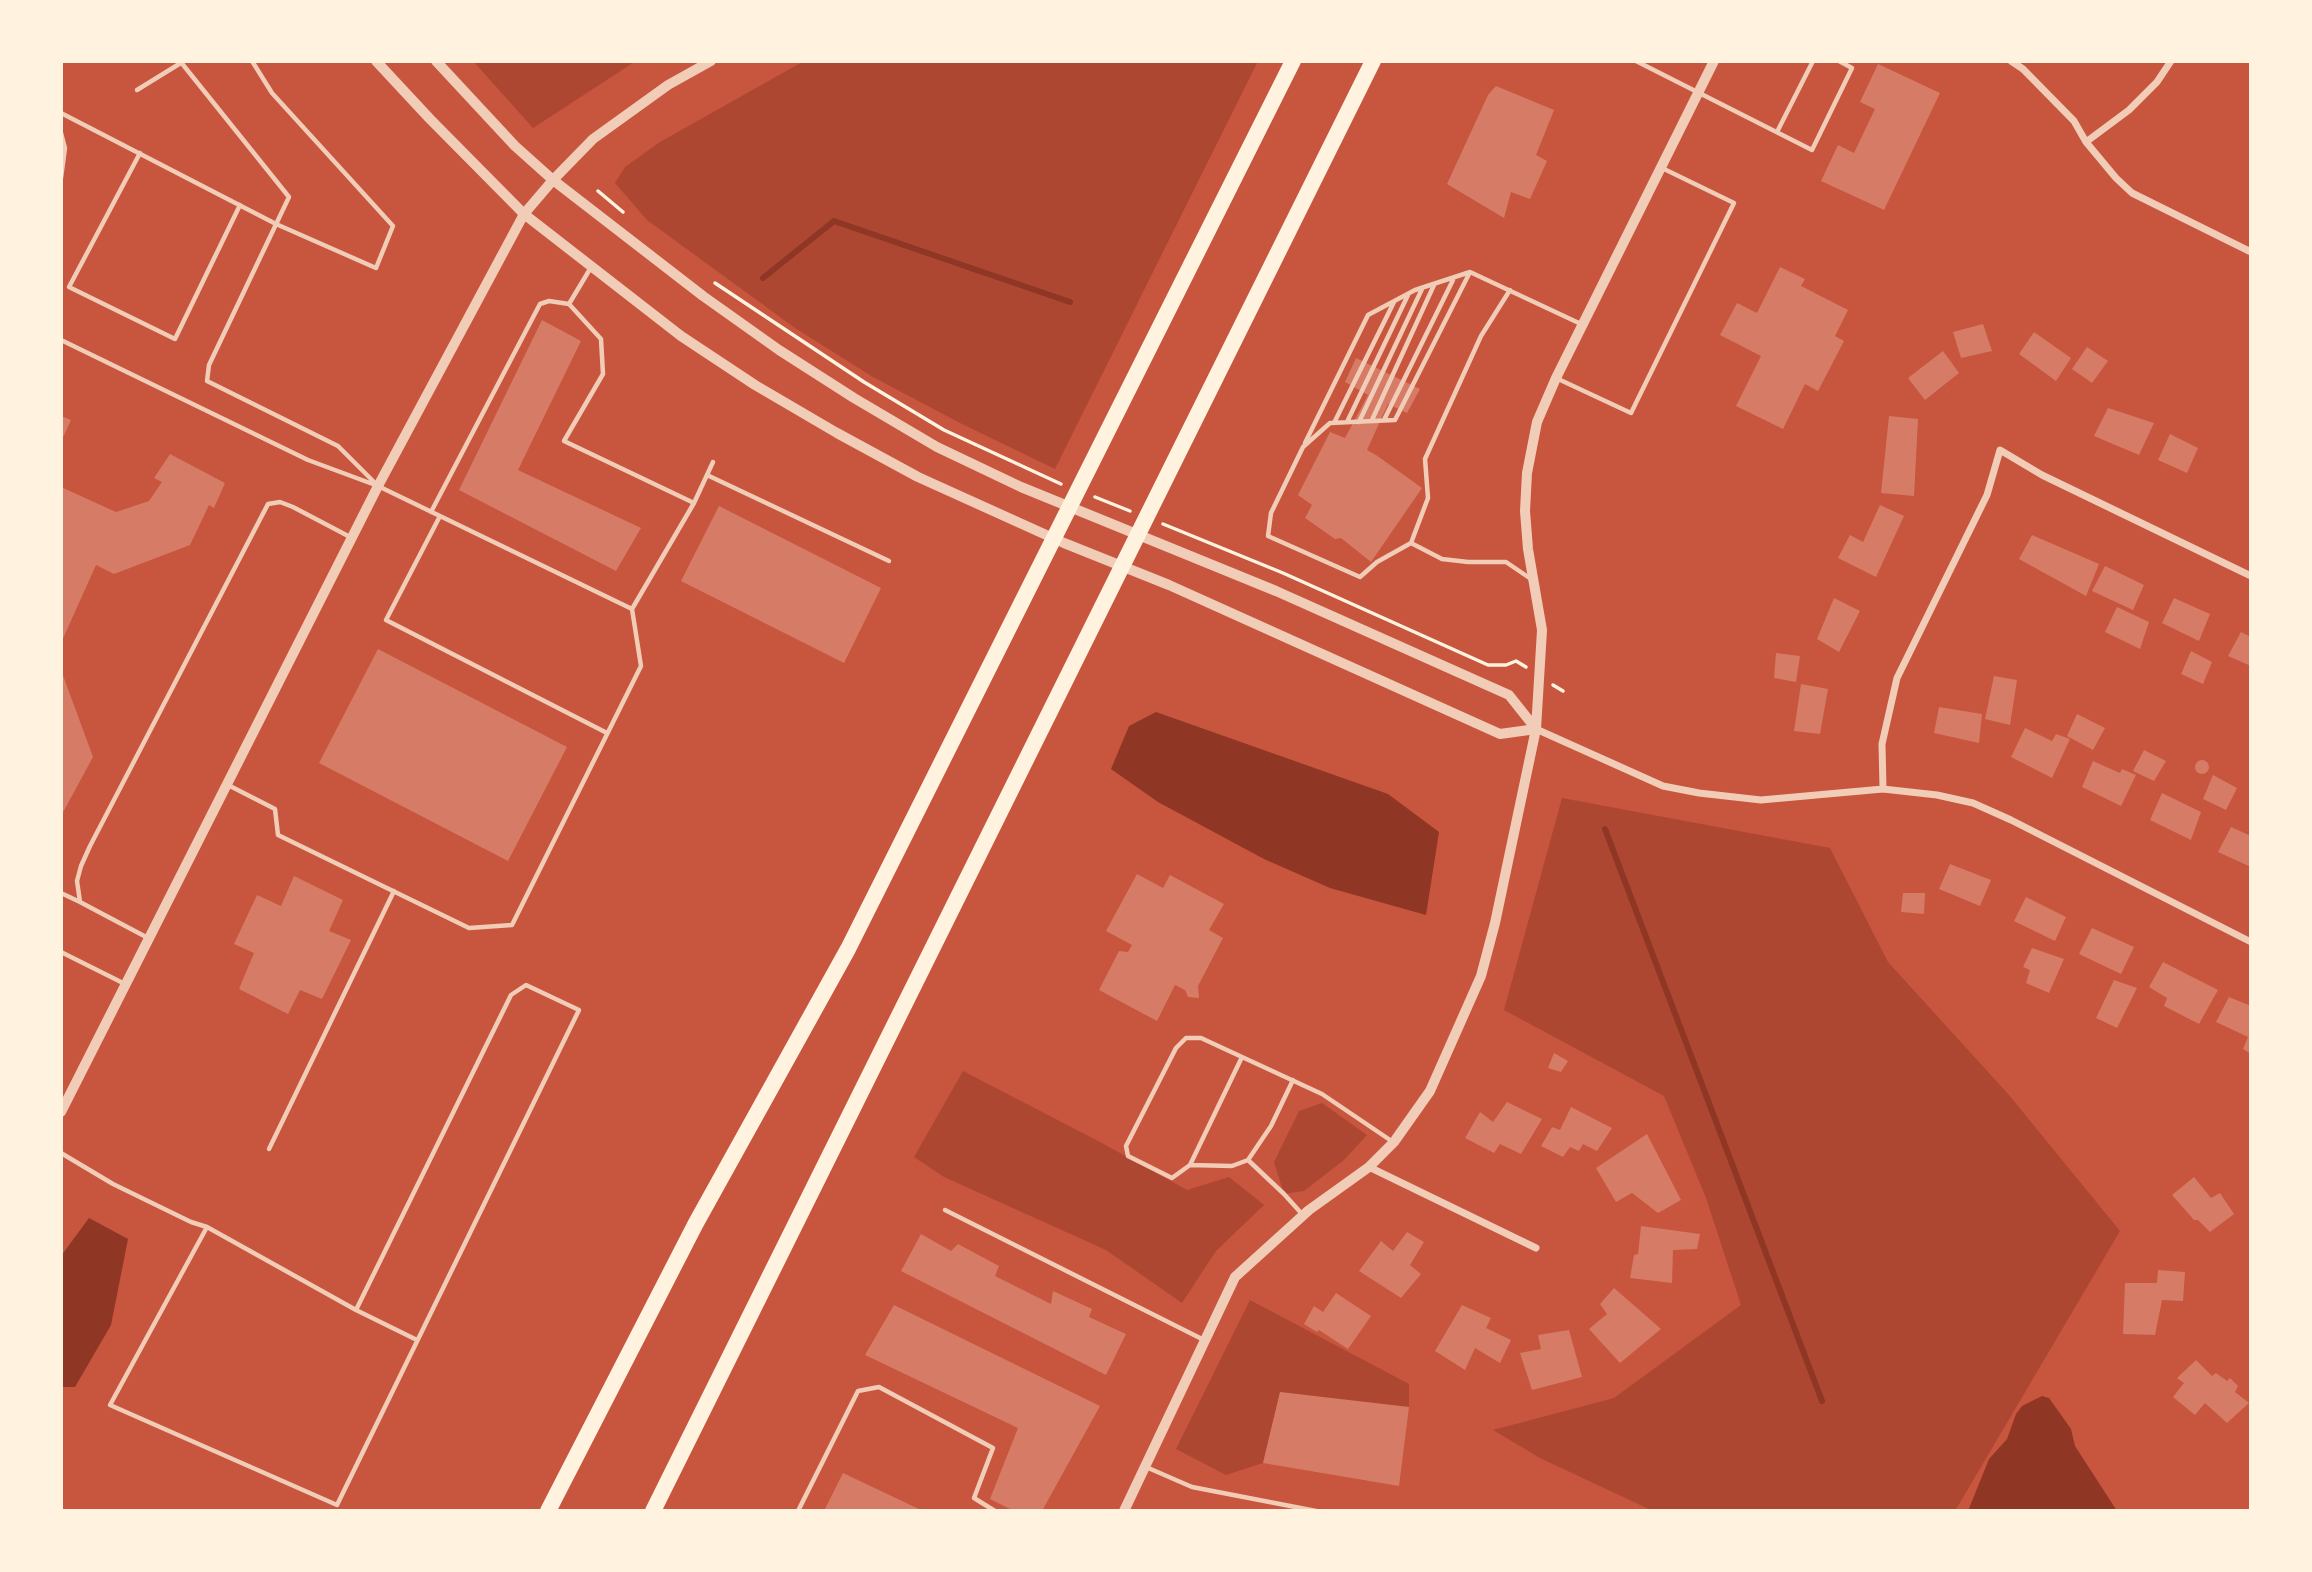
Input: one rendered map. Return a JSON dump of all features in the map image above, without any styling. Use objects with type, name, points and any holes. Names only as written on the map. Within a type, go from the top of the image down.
[{"type":"highway","points":[[548,1511],[696,1223],[848,949],[1293,61]]},
{"type":"highway","points":[[653,1511],[1373,61]]},
{"type":"street","points":[[376,61],[429,119],[524,214],[681,336],[755,385],[837,433],[918,477],[1169,585],[1500,734],[1536,729]]},
{"type":"street","points":[[436,61],[515,146],[553,180],[703,296],[779,350],[937,447],[1021,487],[1276,591],[1509,695],[1536,729],[1663,786],[1761,800],[1883,789],[1937,795],[1973,803],[2251,942]]},
{"type":"street","points":[[61,1112],[378,486],[524,214],[593,139],[668,85],[711,61]]},
{"type":"street","points":[[1124,1511],[1235,1277],[1303,1216],[1369,1167],[1394,1142],[1430,1091],[1481,976],[1496,923],[1536,729],[1542,630],[1525,511],[1527,473],[1537,422],[1556,378],[1714,61]]},
{"type":"street","points":[[2011,61],[2023,69],[2074,121],[2086,142],[2132,193],[2251,252]]},
{"type":"street","points":[[2086,142],[2129,110],[2157,82],[2171,61]]},
{"type":"street","points":[[1883,789],[1882,744],[1897,678],[1987,495],[2000,450],[2042,475],[2251,576]]},
{"type":"street","points":[[1369,1167],[1536,1248]]},
{"type":"lane","points":[[61,113],[276,224],[376,268],[393,226],[272,93],[252,61]]},
{"type":"lane","points":[[1636,61],[1812,150],[1852,68],[1839,61]]},
{"type":"lane","points":[[1777,132],[1813,61]]},
{"type":"lane","points":[[137,90],[182,62],[289,197],[209,365],[207,381],[338,446],[378,486]]},
{"type":"lane","points":[[61,133],[65,148],[61,178]]},
{"type":"lane","points":[[140,153],[69,287],[175,339],[240,205]]},
{"type":"lane","points":[[1556,378],[1631,413],[1637,401],[1734,203],[1661,167]]},
{"type":"lane","points":[[569,304],[591,268]]},
{"type":"lane","points":[[1510,290],[1481,336],[1425,458],[1428,498],[1411,543],[1377,562],[1360,577],[1268,536],[1270,513],[1368,315],[1422,288],[1470,272],[1510,290],[1583,325]]},
{"type":"lane","points":[[1303,447],[1329,423],[1395,420],[1470,272]]},
{"type":"lane","points":[[1384,420],[1453,279]]},
{"type":"lane","points":[[1372,421],[1434,285]]},
{"type":"lane","points":[[1359,422],[1422,288]]},
{"type":"lane","points":[[1348,422],[1408,294]]},
{"type":"lane","points":[[431,512],[540,304],[549,301],[569,304],[601,339],[603,374],[564,441],[694,503]]},
{"type":"lane","points":[[1334,423],[1394,301]]},
{"type":"lane","points":[[61,340],[308,460],[378,486],[632,609]]},
{"type":"lane","points":[[227,785],[275,809],[278,835],[470,929],[512,925],[641,666],[632,609],[694,503],[713,462]]},
{"type":"lane","points":[[707,475],[889,561]]},
{"type":"lane","points":[[80,902],[77,881],[80,866],[268,504],[280,502],[293,507],[353,539]]},
{"type":"lane","points":[[440,516],[386,620],[607,733]]},
{"type":"lane","points":[[1411,543],[1442,559],[1506,562],[1534,581]]},
{"type":"lane","points":[[269,1149],[394,891]]},
{"type":"lane","points":[[61,893],[149,938]]},
{"type":"lane","points":[[61,952],[126,984]]},
{"type":"lane","points":[[207,1227],[110,1405],[337,1505],[579,1010],[526,985],[511,995],[356,1310]]},
{"type":"lane","points":[[1293,1080],[1271,1126],[1248,1160],[1232,1166],[1191,1166],[1172,1178],[1128,1156],[1126,1146],[1176,1048],[1186,1038],[1201,1038],[1293,1080],[1322,1094],[1394,1142]]},
{"type":"lane","points":[[1191,1166],[1242,1057]]},
{"type":"lane","points":[[61,1153],[113,1184],[191,1222],[207,1227],[356,1310],[417,1340]]},
{"type":"lane","points":[[1248,1160],[1303,1216]]},
{"type":"lane","points":[[945,1210],[1205,1341]]},
{"type":"lane","points":[[798,1511],[858,1391],[878,1387],[993,1448],[974,1498],[995,1511]]},
{"type":"lane","points":[[1145,1467],[1192,1487],[1316,1511]]},
{"type":"path","points":[[598,191],[629,217]]},
{"type":"path","points":[[711,280],[864,383],[944,430],[1068,486]]},
{"type":"path","points":[[1093,496],[1131,512]]},
{"type":"path","points":[[1157,522],[1283,573],[1488,665],[1506,665],[1516,661],[1563,691]]},
{"type":"shaded area","points":[[473,61],[636,61],[533,128]]},
{"type":"shaded area","points":[[804,61],[1258,61],[1055,469],[873,377],[795,328],[647,220],[615,183],[625,167],[660,142]]},
{"type":"shaded area","points":[[1156,712],[1388,794],[1439,832],[1426,915],[1330,888],[1264,859],[1158,802],[1111,769],[1129,726]]},
{"type":"shaded area","points":[[1562,798],[1830,848],[1888,962],[2009,1095],[2120,1231],[1955,1511],[1653,1511],[1540,1458],[1493,1430],[1614,1398],[1741,1305],[1706,1198],[1664,1096],[1504,1010]]},
{"type":"shaded area","points":[[963,1071],[1187,1190],[1229,1177],[1264,1205],[1216,1251],[1182,1303],[1106,1250],[944,1177],[914,1157]]},
{"type":"shaded area","points":[[1322,1103],[1367,1135],[1344,1160],[1304,1191],[1284,1194],[1274,1162],[1299,1111]]},
{"type":"shaded area","points":[[89,1218],[128,1239],[111,1325],[75,1387],[61,1387],[61,1256]]},
{"type":"shaded area","points":[[1250,1300],[1409,1384],[1409,1407],[1280,1393],[1263,1463],[1226,1475],[1176,1449]]},
{"type":"shaded area","points":[[2042,1396],[2049,1398],[2071,1429],[2075,1446],[2117,1511],[1968,1511],[1989,1459],[2007,1439],[2016,1414],[2022,1406]]},
{"type":"building","points":[[1878,64],[1940,93],[1884,210],[1821,181],[1838,145],[1854,153],[1875,109],[1860,102]]},
{"type":"building","points":[[1496,86],[1554,110],[1536,155],[1547,161],[1530,199],[1511,192],[1504,218],[1447,184],[1488,95]]},
{"type":"building","points":[[1780,267],[1805,279],[1801,286],[1848,310],[1835,336],[1844,341],[1818,391],[1805,384],[1783,429],[1736,406],[1761,356],[1720,335],[1737,303],[1757,313]]},
{"type":"building","points":[[542,320],[581,341],[518,470],[641,528],[616,571],[459,490]]},
{"type":"building","points":[[1983,324],[1992,351],[1961,358],[1953,332]]},
{"type":"building","points":[[2034,332],[2071,358],[2056,381],[2019,354]]},
{"type":"building","points":[[2087,347],[2108,361],[2092,383],[2072,369]]},
{"type":"building","points":[[1943,351],[1959,373],[1925,400],[1908,378]]},
{"type":"building","points":[[1356,358],[1420,389],[1407,413],[1388,404],[1367,450],[1422,488],[1371,562],[1341,538],[1335,539],[1305,518],[1312,505],[1298,495],[1330,432],[1345,438],[1368,395],[1345,382]]},
{"type":"building","points":[[2108,408],[2154,423],[2139,455],[2094,436]]},
{"type":"building","points":[[61,416],[71,420],[61,442]]},
{"type":"building","points":[[1889,416],[1918,419],[1914,496],[1881,493]]},
{"type":"building","points":[[2170,434],[2198,448],[2187,473],[2158,460]]},
{"type":"building","points":[[170,454],[225,483],[214,508],[209,505],[190,545],[114,574],[96,565],[61,643],[61,487],[116,512],[149,501],[162,482],[154,478]]},
{"type":"building","points":[[1880,505],[1904,516],[1876,577],[1838,558],[1850,535],[1863,542]]},
{"type":"building","points":[[719,506],[881,588],[844,663],[681,581]]},
{"type":"building","points":[[2032,535],[2099,564],[2086,596],[2019,559]]},
{"type":"building","points":[[2105,566],[2144,585],[2133,610],[2092,591]]},
{"type":"building","points":[[1834,598],[1860,611],[1839,652],[1817,639]]},
{"type":"building","points":[[2174,598],[2210,614],[2199,641],[2162,623]]},
{"type":"building","points":[[2117,607],[2149,622],[2140,649],[2105,632]]},
{"type":"building","points":[[2241,632],[2251,637],[2251,666],[2228,656]]},
{"type":"building","points":[[378,649],[567,747],[508,861],[319,763]]},
{"type":"building","points":[[2191,651],[2212,662],[2203,684],[2181,674]]},
{"type":"building","points":[[1776,653],[1800,656],[1796,682],[1774,678]]},
{"type":"building","points":[[61,670],[93,757],[61,816]]},
{"type":"building","points":[[1994,676],[2017,680],[2010,725],[1985,719]]},
{"type":"building","points":[[1801,684],[1828,689],[1820,734],[1794,731]]},
{"type":"building","points":[[1939,707],[1982,714],[1979,743],[1934,733]]},
{"type":"building","points":[[2077,714],[2105,728],[2093,750],[2067,736]]},
{"type":"building","points":[[2025,728],[2052,741],[2056,734],[2070,739],[2052,778],[2011,757]]},
{"type":"building","points":[[2144,750],[2166,761],[2154,781],[2133,771]]},
{"type":"building","points":[[2202,760],[2207,762],[2207,772],[2202,774],[2197,772],[2195,767],[2197,762]]},
{"type":"building","points":[[2093,761],[2120,773],[2122,769],[2136,775],[2121,806],[2082,787]]},
{"type":"building","points":[[2213,775],[2237,788],[2226,810],[2203,799]]},
{"type":"building","points":[[2162,793],[2201,812],[2191,840],[2150,820]]},
{"type":"building","points":[[2231,827],[2251,836],[2251,867],[2218,852]]},
{"type":"building","points":[[1950,864],[1991,880],[1980,906],[1939,889]]},
{"type":"building","points":[[1137,874],[1163,888],[1170,875],[1224,904],[1209,930],[1223,938],[1198,986],[1199,998],[1188,997],[1185,990],[1175,985],[1157,1021],[1099,990],[1119,951],[1128,952],[1132,945],[1106,931]]},
{"type":"building","points":[[294,876],[343,900],[329,931],[351,940],[322,999],[300,990],[288,1014],[239,989],[254,953],[234,944],[257,895],[281,906]]},
{"type":"building","points":[[1903,893],[1925,893],[1924,914],[1901,912]]},
{"type":"building","points":[[2026,897],[2066,917],[2055,941],[2014,921]]},
{"type":"building","points":[[2092,928],[2134,947],[2121,974],[2079,954]]},
{"type":"building","points":[[2032,948],[2064,959],[2049,993],[2026,983],[2030,970],[2023,967]]},
{"type":"building","points":[[2163,962],[2218,990],[2199,1024],[2164,1006],[2167,998],[2149,987]]},
{"type":"building","points":[[2114,980],[2137,988],[2117,1028],[2096,1018]]},
{"type":"building","points":[[2229,997],[2251,1006],[2251,1054],[2243,1049],[2248,1037],[2216,1022]]},
{"type":"building","points":[[1554,1053],[1568,1061],[1561,1072],[1548,1068]]},
{"type":"building","points":[[1507,1102],[1542,1119],[1521,1154],[1500,1144],[1494,1153],[1465,1138],[1480,1112],[1493,1122]]},
{"type":"building","points":[[1571,1107],[1612,1128],[1597,1151],[1583,1144],[1579,1151],[1570,1147],[1563,1157],[1541,1146],[1552,1127],[1560,1130]]},
{"type":"building","points":[[1647,1134],[1681,1200],[1658,1213],[1632,1193],[1616,1202],[1596,1168]]},
{"type":"building","points":[[2194,1177],[2211,1198],[2220,1193],[2234,1214],[2210,1232],[2198,1220],[2194,1220],[2172,1195]]},
{"type":"building","points":[[1641,1226],[1700,1234],[1697,1249],[1673,1250],[1672,1283],[1630,1278],[1634,1255],[1638,1254]]},
{"type":"building","points":[[1407,1232],[1424,1242],[1410,1265],[1421,1274],[1401,1298],[1359,1271],[1381,1241],[1393,1251]]},
{"type":"building","points":[[921,1234],[951,1251],[958,1244],[999,1266],[995,1276],[1051,1304],[1053,1291],[1092,1309],[1089,1317],[1126,1334],[1106,1375],[901,1271]]},
{"type":"building","points":[[2158,1270],[2185,1272],[2183,1301],[2162,1300],[2155,1335],[2123,1334],[2125,1283],[2157,1283]]},
{"type":"building","points":[[1614,1288],[1661,1329],[1620,1363],[1589,1329],[1607,1314],[1600,1304]]},
{"type":"building","points":[[1336,1293],[1371,1316],[1348,1349],[1319,1330],[1317,1332],[1304,1324],[1314,1306],[1323,1312]]},
{"type":"building","points":[[894,1305],[1100,1406],[1042,1511],[1014,1511],[990,1499],[1018,1428],[865,1355]]},
{"type":"building","points":[[1462,1305],[1491,1318],[1486,1328],[1511,1340],[1500,1363],[1475,1348],[1465,1370],[1435,1351]]},
{"type":"building","points":[[1569,1330],[1582,1377],[1532,1390],[1520,1353],[1541,1349],[1538,1335]]},
{"type":"building","points":[[2196,1360],[2212,1376],[2216,1373],[2227,1381],[2230,1378],[2238,1386],[2235,1392],[2249,1403],[2227,1423],[2205,1403],[2195,1415],[2173,1397],[2184,1383],[2177,1378]]},
{"type":"building","points":[[1280,1392],[1409,1407],[1399,1486],[1263,1463]]},
{"type":"building","points":[[843,1473],[923,1511],[824,1511]]},
{"type":"waterway","points":[[763,278],[834,221],[1070,302]]},
{"type":"waterway","points":[[1605,829],[1822,1401]]}]
